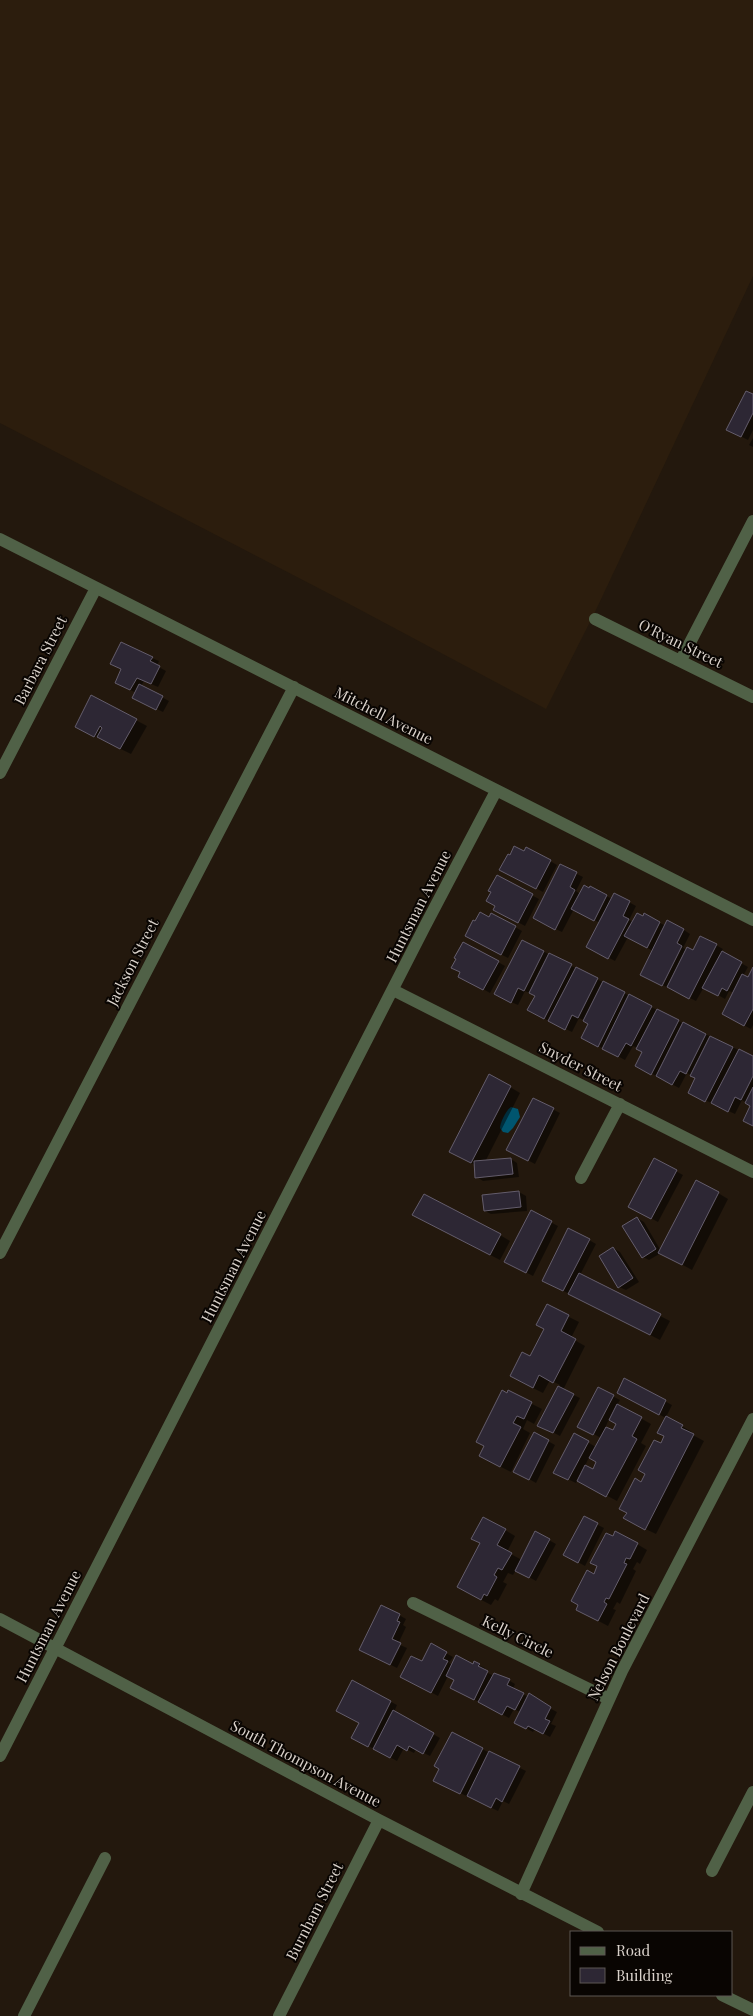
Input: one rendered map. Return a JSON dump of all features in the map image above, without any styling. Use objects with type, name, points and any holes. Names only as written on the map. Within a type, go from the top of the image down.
[{"type":"street","points":[[681,660],[753,520]]},
{"type":"street","name":"Mitchell Avenue","points":[[0,539],[753,920]]},
{"type":"street","name":"Barbara Street","points":[[0,773],[96,588]]},
{"type":"street","name":"O'Ryan Street","points":[[594,619],[681,660],[753,697]]},
{"type":"street","name":"Jackson Street","points":[[0,1253],[294,687]]},
{"type":"street","name":"Huntsman Avenue","points":[[0,1756],[496,791]]},
{"type":"street","name":"Snyder Street","points":[[393,990],[753,1172]]},
{"type":"street","points":[[581,1178],[620,1104]]},
{"type":"street","name":"Nelson Boulevard","points":[[522,1894],[609,1699],[753,1419]]},
{"type":"street","name":"Kelly Circle","points":[[413,1603],[609,1699]]},
{"type":"street","name":"South Thompson Avenue","points":[[0,1619],[56,1647],[378,1820],[596,1931]]},
{"type":"street","points":[[712,1871],[753,1792]]},
{"type":"street","name":"Burnham Street","points":[[279,2016],[378,1820]]},
{"type":"street","points":[[24,2016],[105,1858]]},
{"type":"street","points":[[724,1996],[753,2010]]},
{"type":"shaded area","points":[[0,0],[753,0],[753,276],[595,612],[546,709],[353,606],[0,423]]},
{"type":"water","points":[[511,1107],[518,1109],[520,1117],[508,1133],[503,1132],[500,1128],[501,1123]]},
{"type":"building","points":[[746,391],[753,394],[753,413],[741,437],[726,430]]},
{"type":"building","points":[[121,642],[153,657],[150,661],[160,666],[151,684],[137,678],[130,690],[115,683],[121,669],[110,664]]},
{"type":"building","points":[[139,684],[163,696],[156,710],[132,698]]},
{"type":"building","points":[[91,695],[137,719],[120,749],[97,737],[102,728],[100,726],[94,737],[75,727]]},
{"type":"building","points":[[514,846],[524,851],[526,847],[551,860],[536,889],[499,870]]},
{"type":"building","points":[[560,864],[577,872],[570,887],[575,890],[555,930],[533,918]]},
{"type":"building","points":[[497,875],[533,894],[518,923],[493,910],[495,906],[486,901],[491,892],[488,891]]},
{"type":"building","points":[[584,885],[607,895],[594,921],[571,909]]},
{"type":"building","points":[[614,893],[630,901],[623,916],[629,919],[608,959],[586,947]]},
{"type":"building","points":[[480,912],[489,917],[491,913],[516,926],[501,955],[465,936],[473,920],[475,921]]},
{"type":"building","points":[[637,913],[643,916],[644,913],[660,922],[647,948],[624,936]]},
{"type":"building","points":[[667,920],[684,929],[677,943],[682,946],[662,986],[640,975]]},
{"type":"building","points":[[700,936],[717,944],[689,999],[667,987],[687,947],[693,950]]},
{"type":"building","points":[[522,940],[544,951],[524,991],[518,988],[511,1003],[494,994]]},
{"type":"building","points":[[463,942],[499,961],[483,990],[458,977],[460,972],[451,968]]},
{"type":"building","points":[[722,951],[742,962],[727,991],[722,988],[718,996],[702,988]]},
{"type":"building","points":[[549,953],[572,964],[544,1019],[527,1010],[535,996],[529,993]]},
{"type":"building","points":[[576,967],[598,978],[578,1018],[572,1015],[565,1030],[548,1021]]},
{"type":"building","points":[[753,967],[753,1009],[744,1026],[722,1014],[742,974],[748,977]]},
{"type":"building","points":[[603,981],[625,992],[598,1047],[581,1038],[588,1024],[583,1021]]},
{"type":"building","points":[[629,994],[652,1006],[631,1046],[626,1043],[618,1057],[602,1049]]},
{"type":"building","points":[[657,1009],[679,1020],[651,1075],[635,1066],[642,1052],[636,1049]]},
{"type":"building","points":[[683,1022],[706,1034],[686,1074],[680,1071],[672,1085],[656,1076]]},
{"type":"building","points":[[710,1036],[733,1047],[705,1102],[688,1093],[695,1078],[690,1076]]},
{"type":"building","points":[[739,1049],[753,1056],[753,1076],[741,1100],[735,1097],[728,1112],[711,1103]]},
{"type":"building","points":[[489,1074],[511,1086],[471,1163],[449,1152]]},
{"type":"building","points":[[753,1087],[753,1126],[743,1121],[750,1106],[745,1103]]},
{"type":"building","points":[[533,1098],[554,1108],[528,1161],[506,1150]]},
{"type":"building","points":[[511,1158],[513,1174],[475,1178],[474,1161]]},
{"type":"building","points":[[654,1158],[677,1170],[651,1219],[628,1207]]},
{"type":"building","points":[[696,1180],[719,1192],[682,1265],[658,1253]]},
{"type":"building","points":[[519,1191],[521,1207],[484,1211],[482,1195]]},
{"type":"building","points":[[424,1194],[501,1234],[490,1255],[412,1215]]},
{"type":"building","points":[[531,1210],[552,1221],[526,1273],[504,1262]]},
{"type":"building","points":[[637,1217],[656,1249],[642,1258],[622,1226]]},
{"type":"building","points":[[568,1228],[590,1239],[563,1291],[542,1281]]},
{"type":"building","points":[[613,1247],[633,1278],[618,1288],[599,1256]]},
{"type":"building","points":[[579,1273],[661,1314],[650,1335],[568,1294]]},
{"type":"building","points":[[547,1304],[569,1315],[561,1331],[576,1339],[553,1383],[539,1375],[533,1388],[510,1376],[522,1352],[530,1356],[544,1329],[536,1325]]},
{"type":"building","points":[[624,1378],[666,1400],[659,1415],[617,1393]]},
{"type":"building","points":[[558,1386],[574,1394],[553,1433],[537,1426]]},
{"type":"building","points":[[598,1387],[614,1395],[593,1435],[577,1427]]},
{"type":"building","points":[[502,1390],[507,1393],[508,1390],[532,1402],[524,1419],[517,1416],[513,1423],[521,1427],[500,1467],[479,1456],[484,1446],[476,1442]]},
{"type":"building","points":[[617,1404],[642,1417],[632,1436],[637,1439],[606,1497],[577,1481],[585,1465],[593,1469],[596,1462],[589,1458],[606,1427],[613,1430],[616,1424],[609,1420]]},
{"type":"building","points":[[666,1416],[683,1425],[681,1428],[694,1434],[645,1530],[623,1518],[627,1513],[619,1509],[635,1478],[641,1482],[645,1474],[638,1470],[654,1440],[661,1443],[664,1436],[657,1433]]},
{"type":"building","points":[[534,1432],[549,1440],[529,1480],[513,1472]]},
{"type":"building","points":[[574,1433],[589,1441],[568,1480],[553,1473]]},
{"type":"building","points":[[584,1516],[598,1523],[578,1563],[563,1555]]},
{"type":"building","points":[[483,1517],[506,1529],[497,1545],[512,1553],[502,1570],[498,1568],[494,1575],[497,1577],[487,1596],[484,1594],[481,1600],[457,1587],[480,1543],[471,1539]]},
{"type":"building","points":[[535,1531],[550,1539],[529,1578],[515,1571]]},
{"type":"building","points":[[615,1531],[638,1543],[630,1559],[626,1558],[624,1563],[627,1564],[609,1599],[606,1598],[604,1602],[607,1604],[598,1621],[576,1610],[578,1605],[571,1601],[587,1570],[594,1574],[597,1566],[590,1563],[606,1533],[613,1536]]},
{"type":"building","points":[[381,1605],[400,1614],[397,1621],[400,1622],[392,1639],[401,1643],[390,1665],[359,1650]]},
{"type":"building","points":[[431,1643],[447,1652],[443,1659],[448,1661],[431,1693],[400,1677],[411,1656],[422,1661]]},
{"type":"building","points":[[456,1655],[473,1664],[474,1661],[480,1664],[478,1666],[488,1671],[474,1700],[450,1688],[454,1680],[446,1676]]},
{"type":"building","points":[[494,1673],[510,1679],[507,1685],[524,1693],[515,1710],[507,1706],[502,1715],[478,1702]]},
{"type":"building","points":[[352,1680],[391,1701],[368,1747],[351,1738],[359,1723],[336,1711]]},
{"type":"building","points":[[529,1693],[551,1707],[545,1719],[550,1721],[543,1734],[528,1726],[526,1729],[514,1723]]},
{"type":"building","points":[[393,1710],[434,1733],[423,1754],[409,1746],[407,1751],[397,1745],[390,1758],[373,1749]]},
{"type":"building","points":[[452,1732],[483,1748],[460,1794],[433,1781],[439,1769],[434,1766]]},
{"type":"building","points":[[489,1751],[520,1766],[502,1802],[496,1798],[491,1808],[467,1796]]}]
